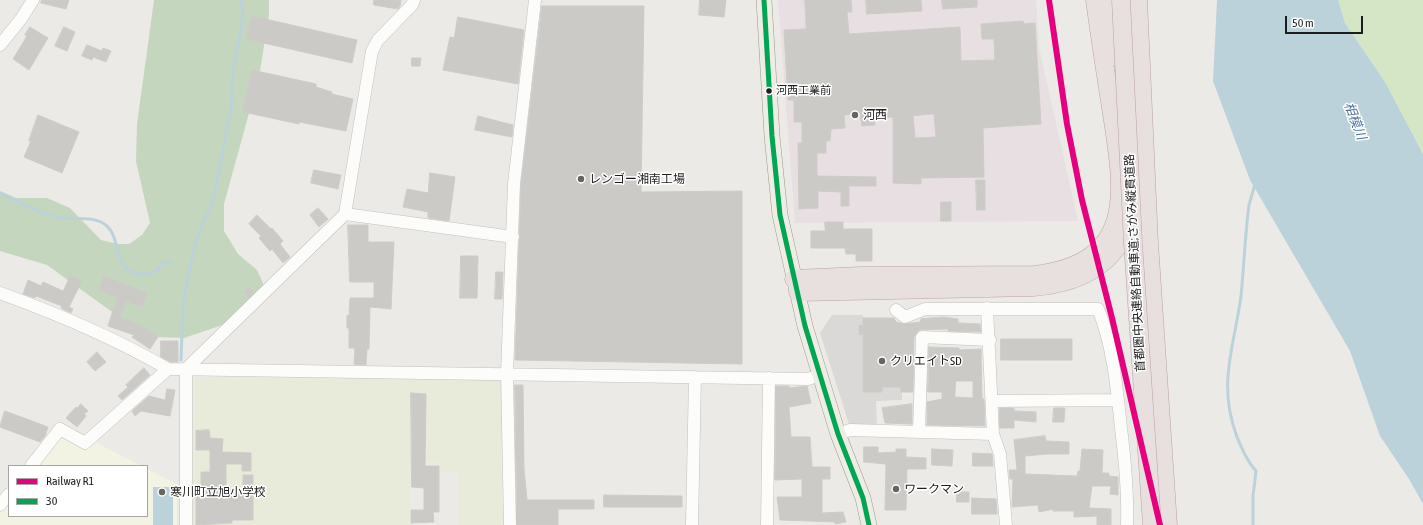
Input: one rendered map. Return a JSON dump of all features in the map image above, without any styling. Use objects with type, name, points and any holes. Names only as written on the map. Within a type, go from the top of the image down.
[{"type":"highway","points":[[796,285],[861,276],[1049,273],[1078,264],[1099,250],[1112,230],[1119,207],[1121,192],[1119,160],[1095,0]]},
{"type":"highway","points":[[796,285],[873,290],[1049,286],[1076,279],[1099,266],[1117,247],[1123,237],[1130,216],[1133,178],[1109,0]]},
{"type":"highway","name":"首都圏中央連絡自動車道;さがみ縦貫道路","points":[[1121,0],[1133,243],[1152,525]]},
{"type":"highway","name":"首都圏中央連絡自動車道;さがみ縦貫道路","points":[[1138,0],[1146,175],[1168,525]]},
{"type":"highway","points":[[1145,0],[1148,121],[1146,175]]},
{"type":"main road","points":[[764,0],[772,136],[780,215],[796,285],[820,375],[838,434],[863,498],[869,525]]},
{"type":"street","points":[[0,45],[21,19],[33,0]]},
{"type":"street","points":[[186,525],[186,369],[345,214],[372,51],[378,40],[412,5],[414,0]]},
{"type":"street","points":[[510,525],[507,374],[514,184],[535,0]]},
{"type":"street","points":[[345,214],[512,236]]},
{"type":"street","points":[[0,293],[35,306],[131,347],[168,369],[808,379],[820,375]]},
{"type":"street","points":[[896,310],[905,317],[925,308],[1098,309],[1109,348],[1118,400],[1127,487],[1127,525]]},
{"type":"street","points":[[987,308],[990,340],[993,434],[1000,454],[1006,525]]},
{"type":"street","points":[[919,432],[922,337],[990,340]]},
{"type":"street","points":[[32,465],[60,429],[85,443],[168,369]]},
{"type":"street","points":[[692,525],[695,377]]},
{"type":"street","points":[[767,525],[769,378]]},
{"type":"street","points":[[992,402],[1118,400]]},
{"type":"street","points":[[838,434],[850,430],[993,434]]},
{"type":"street","points":[[0,505],[8,495]]},
{"type":"shaded area","points":[[778,0],[1036,0],[1039,47],[1078,221],[795,223]]},
{"type":"shaded area","points":[[832,315],[863,315],[863,326],[859,326],[859,335],[863,334],[882,387],[902,387],[902,400],[876,401],[877,426],[850,426],[849,424],[820,333]]},
{"type":"shaded area","points":[[193,377],[504,378],[501,455],[503,525],[459,525],[459,472],[440,472],[439,462],[409,462],[409,525],[193,525]]},
{"type":"shaded area","name":"寒川町立旭小学校","points":[[57,436],[83,447],[91,440],[140,465],[35,465]]},
{"type":"shaded area","name":"寒川町立旭小学校","points":[[148,470],[177,484],[177,525],[0,525],[0,512],[8,501],[8,517],[148,517]]},
{"type":"green space","points":[[154,0],[269,0],[269,15],[259,77],[224,204],[224,231],[238,254],[257,270],[267,292],[249,316],[184,338],[155,337],[133,327],[47,265],[0,251],[0,191],[16,198],[47,198],[70,208],[101,240],[118,244],[129,244],[142,235],[150,223],[136,161],[137,124]]},
{"type":"green space","points":[[1338,0],[1423,0],[1423,154],[1385,82],[1345,23]]},
{"type":"water","name":"相模川","points":[[1217,0],[1338,0],[1345,23],[1385,82],[1423,154],[1423,504],[1409,479],[1380,436],[1350,351],[1250,180],[1213,81]]},
{"type":"water","points":[[153,487],[173,487],[173,525],[153,525]]},
{"type":"building","points":[[42,0],[69,0],[66,9],[41,3]]},
{"type":"building","points":[[374,0],[401,0],[398,9],[374,5]]},
{"type":"building","points":[[700,0],[726,0],[724,17],[699,15]]},
{"type":"building","points":[[805,0],[851,0],[852,12],[847,12],[849,34],[960,27],[961,61],[995,60],[994,39],[982,39],[981,24],[1023,21],[1024,24],[1035,23],[1041,124],[983,128],[984,177],[921,178],[921,184],[893,183],[893,117],[874,118],[875,125],[862,126],[860,114],[844,115],[845,128],[831,129],[830,141],[826,141],[826,153],[817,153],[817,176],[876,177],[876,186],[849,186],[849,206],[841,206],[841,192],[818,191],[818,208],[799,209],[798,143],[802,143],[802,122],[794,122],[794,100],[788,100],[784,30],[806,29]],"holes":[[[934,114],[936,137],[915,138],[913,116]]]},
{"type":"building","points":[[866,0],[921,0],[922,11],[867,14]]},
{"type":"building","points":[[942,0],[977,0],[977,7],[943,9]]},
{"type":"building","name":"レンゴー湘南工場","points":[[542,6],[644,6],[641,192],[742,191],[742,364],[515,360],[521,185]]},
{"type":"building","points":[[252,16],[357,40],[352,63],[246,39]]},
{"type":"building","points":[[458,17],[524,30],[518,84],[443,70],[450,37],[454,38]]},
{"type":"building","points":[[30,27],[48,38],[29,70],[13,59],[27,36],[25,35]]},
{"type":"building","points":[[64,27],[75,32],[67,51],[55,46]]},
{"type":"building","points":[[87,45],[102,51],[103,48],[111,51],[106,62],[93,57],[92,60],[82,56]]},
{"type":"building","points":[[412,58],[421,58],[420,66],[412,66]]},
{"type":"building","points":[[252,70],[316,84],[316,87],[332,92],[332,94],[353,99],[346,131],[299,122],[299,124],[243,112]]},
{"type":"building","points":[[38,115],[79,132],[62,173],[24,157],[31,141],[29,141]]},
{"type":"building","points":[[478,116],[513,125],[512,137],[475,130]]},
{"type":"building","points":[[314,170],[341,175],[338,189],[311,183]]},
{"type":"building","points":[[430,173],[455,177],[449,221],[428,218],[428,212],[403,207],[407,189],[428,193]]},
{"type":"building","points":[[976,180],[985,180],[985,210],[977,210]]},
{"type":"building","points":[[941,202],[951,202],[951,221],[941,221]]},
{"type":"building","points":[[318,208],[328,219],[319,227],[310,215]]},
{"type":"building","points":[[257,215],[271,229],[272,228],[283,241],[280,244],[290,257],[283,263],[272,249],[270,251],[259,238],[261,236],[249,224]]},
{"type":"building","points":[[825,222],[843,222],[843,229],[872,229],[872,261],[856,261],[856,254],[846,254],[845,248],[811,248],[811,231],[825,231]]},
{"type":"building","points":[[348,225],[368,225],[368,242],[394,242],[391,309],[370,307],[369,349],[367,349],[366,365],[354,364],[355,348],[349,348],[349,328],[347,328],[347,315],[349,316],[350,298],[374,298],[374,282],[350,282]]},
{"type":"building","points":[[461,256],[478,256],[477,298],[460,298]]},
{"type":"building","points":[[496,272],[503,272],[502,299],[495,299]]},
{"type":"building","points":[[71,275],[82,281],[69,307],[73,309],[71,313],[61,308],[62,306],[36,296],[35,298],[23,294],[28,280],[41,286],[43,282],[63,291]]},
{"type":"building","points":[[104,276],[147,293],[142,307],[126,301],[120,317],[142,326],[158,337],[150,349],[132,337],[134,335],[108,326],[117,298],[99,290]]},
{"type":"building","points":[[249,287],[254,292],[249,298],[244,293]]},
{"type":"building","name":"クリエイトSD","points":[[944,317],[958,319],[958,323],[980,324],[981,332],[948,331],[948,329],[919,330],[914,337],[913,392],[901,392],[901,387],[882,387],[882,392],[863,392],[863,334],[859,335],[859,325],[863,326],[863,318],[894,318],[896,322],[904,324],[920,322],[921,319]]},
{"type":"building","points":[[1001,339],[1072,339],[1072,360],[1001,360]]},
{"type":"building","points":[[161,341],[178,341],[178,362],[170,362],[161,357]]},
{"type":"building","points":[[929,347],[959,348],[959,350],[981,349],[982,399],[984,399],[985,426],[927,425],[927,402],[942,399],[942,392],[928,392]],"holes":[[[956,381],[973,381],[973,398],[955,397]]]},
{"type":"building","points":[[97,352],[106,362],[95,371],[87,362]]},
{"type":"building","points":[[144,368],[150,375],[122,400],[118,396],[128,387],[126,385]]},
{"type":"building","points":[[515,385],[523,385],[524,469],[527,500],[594,500],[594,509],[558,509],[558,525],[517,525]]},
{"type":"building","points":[[776,386],[789,386],[789,388],[807,386],[811,403],[789,407],[791,437],[810,437],[812,467],[830,467],[830,479],[822,479],[822,513],[843,512],[846,522],[835,524],[835,522],[780,520],[777,497],[802,497],[802,479],[775,480]]},
{"type":"building","points":[[167,389],[175,390],[170,416],[141,411],[135,416],[132,411],[149,396],[165,400]]},
{"type":"building","points":[[411,393],[426,394],[425,466],[439,466],[439,512],[433,512],[434,522],[411,523],[411,510],[424,510],[424,488],[412,487]]},
{"type":"building","points":[[81,404],[88,411],[84,414],[86,416],[77,427],[66,418],[76,407],[77,408]]},
{"type":"building","points":[[912,404],[912,424],[885,423],[882,408]]},
{"type":"building","points":[[1000,408],[1014,408],[1014,411],[1036,412],[1036,422],[1014,420],[1014,428],[1000,428]]},
{"type":"building","points":[[1054,408],[1065,408],[1064,422],[1053,422]]},
{"type":"building","points":[[5,411],[48,427],[45,436],[40,442],[0,427]]},
{"type":"building","points":[[209,430],[210,438],[223,439],[222,452],[251,453],[251,471],[242,471],[242,464],[226,464],[226,488],[243,489],[243,475],[253,475],[253,520],[232,520],[232,523],[196,525],[196,492],[201,492],[201,472],[210,472],[210,450],[196,450],[196,431]]},
{"type":"building","points":[[1045,436],[1046,441],[1069,442],[1069,454],[1025,456],[1025,474],[1077,476],[1078,471],[1080,471],[1082,449],[1103,450],[1102,473],[1109,473],[1109,476],[1118,477],[1118,495],[1110,494],[1111,486],[1092,486],[1089,508],[1111,509],[1111,525],[1097,525],[1097,516],[1074,517],[1074,511],[1053,511],[1054,509],[1039,512],[1038,505],[1012,507],[1013,479],[1010,479],[1009,470],[1017,470],[1014,440]]},
{"type":"building","points":[[864,447],[878,447],[878,453],[896,452],[896,449],[906,449],[906,457],[926,458],[926,469],[907,469],[906,510],[885,510],[886,464],[864,462]]},
{"type":"building","points":[[932,449],[953,450],[952,466],[932,465]]},
{"type":"building","points":[[973,453],[992,454],[993,466],[973,466]]},
{"type":"building","points":[[957,492],[969,492],[969,502],[957,502]]},
{"type":"building","points":[[604,495],[682,496],[682,507],[604,507]]},
{"type":"building","points":[[972,498],[996,499],[997,514],[972,514]]},
{"type":"waterway","points":[[181,360],[183,303],[196,239],[213,201],[231,109],[233,72],[243,16],[241,0]]},
{"type":"waterway","points":[[1253,525],[1253,496],[1256,471],[1247,459],[1237,437],[1231,418],[1228,400],[1228,383],[1231,349],[1241,296],[1249,205],[1255,184]]},
{"type":"waterway","points":[[0,193],[46,214],[62,218],[97,220],[107,226],[112,232],[121,261],[132,272],[142,274],[150,273],[159,269],[159,266],[166,262],[172,262]]},
{"type":"rail line","name":"R1","points":[[1049,0],[1067,124],[1082,200],[1112,318],[1160,525]]},
{"type":"transit line","name":"30","points":[[764,0],[772,136],[780,215],[805,326],[838,434],[863,498],[869,525]]},
{"type":"place","name":"河西工業前","points":[[769,91]]},
{"type":"place","name":"河西","points":[[855,115]]},
{"type":"place","name":"レンゴー湘南工場","points":[[581,179]]},
{"type":"place","name":"クリエイトSD","points":[[882,361]]},
{"type":"place","name":"ワークマン","points":[[896,489]]},
{"type":"place","name":"寒川町立旭小学校","points":[[162,492]]}]
